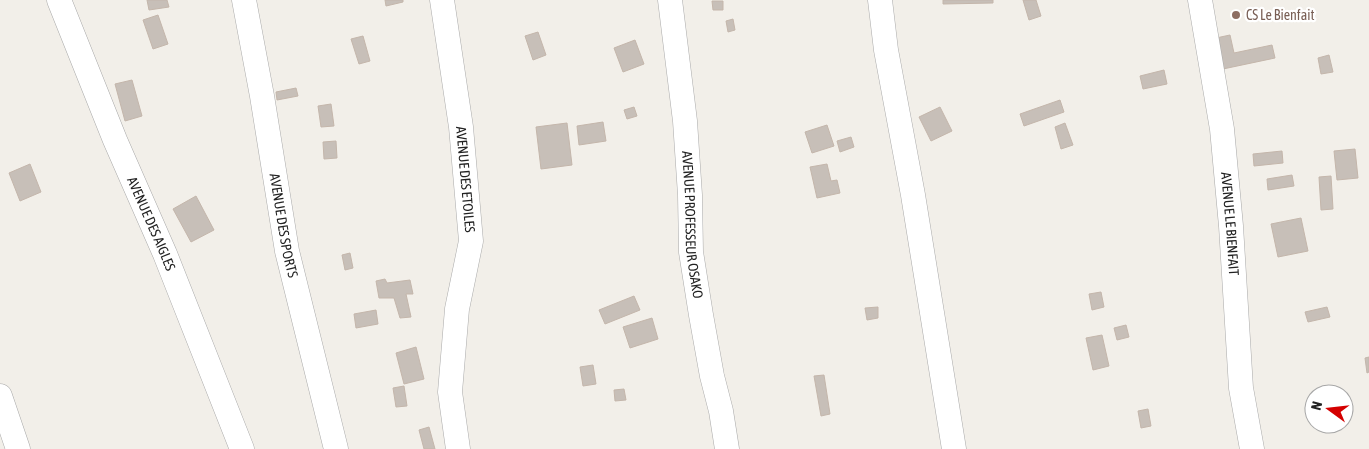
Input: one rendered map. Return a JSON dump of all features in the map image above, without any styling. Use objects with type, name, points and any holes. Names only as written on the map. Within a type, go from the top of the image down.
[{"type":"street","name":"AVENUE DES AIGLES","points":[[58,0],[114,140],[165,254],[242,449]]},
{"type":"street","name":"AVENUE DES SPORTS","points":[[244,0],[262,96],[287,251],[336,449]]},
{"type":"street","name":"AVENUE DES ETOILES","points":[[442,0],[461,127],[471,241],[457,310],[450,392],[458,449]]},
{"type":"street","name":"AVENUE PROFESSEUR OSAKO","points":[[670,0],[685,120],[690,195],[691,252],[712,376],[721,411],[727,449]]},
{"type":"street","points":[[880,0],[886,50],[954,449]]},
{"type":"street","name":"AVENUE LE BIENFAIT","points":[[1200,0],[1222,129],[1231,226],[1241,388],[1252,449]]},
{"type":"street","points":[[0,396],[18,449]]},
{"type":"building","points":[[147,0],[167,0],[169,7],[149,10]]},
{"type":"building","points":[[385,0],[403,0],[403,2],[386,6]]},
{"type":"building","points":[[943,0],[993,0],[993,3],[943,4]]},
{"type":"building","points":[[1023,0],[1036,0],[1041,16],[1029,20]]},
{"type":"building","points":[[712,1],[723,1],[723,10],[713,10]]},
{"type":"building","points":[[158,15],[168,44],[153,49],[143,20]]},
{"type":"building","points":[[733,19],[735,30],[728,32],[726,21]]},
{"type":"building","points":[[538,32],[546,55],[533,60],[525,36]]},
{"type":"building","points":[[1230,35],[1234,53],[1272,45],[1275,58],[1223,69],[1216,38]]},
{"type":"building","points":[[363,36],[370,61],[359,64],[351,39]]},
{"type":"building","points":[[635,40],[644,64],[623,72],[614,48]]},
{"type":"building","points":[[1329,55],[1333,72],[1321,74],[1318,58]]},
{"type":"building","points":[[1164,70],[1167,84],[1143,89],[1140,76]]},
{"type":"building","points":[[132,80],[142,116],[125,121],[115,84]]},
{"type":"building","points":[[296,88],[298,96],[277,100],[276,92]]},
{"type":"building","points":[[1060,100],[1064,112],[1024,126],[1020,114]]},
{"type":"building","points":[[331,104],[334,126],[321,127],[318,106]]},
{"type":"building","points":[[634,107],[637,116],[627,119],[624,110]]},
{"type":"building","points":[[940,107],[952,131],[931,141],[919,117]]},
{"type":"building","points":[[603,122],[606,141],[579,145],[577,126]]},
{"type":"building","points":[[567,123],[572,165],[541,169],[536,127]]},
{"type":"building","points":[[1065,123],[1073,145],[1061,149],[1055,127]]},
{"type":"building","points":[[827,125],[834,146],[812,153],[805,132]]},
{"type":"building","points":[[851,137],[854,147],[840,152],[837,141]]},
{"type":"building","points":[[336,141],[337,158],[324,159],[323,142]]},
{"type":"building","points":[[1355,149],[1358,178],[1337,180],[1334,151]]},
{"type":"building","points":[[1282,151],[1283,163],[1254,166],[1253,154]]},
{"type":"building","points":[[30,164],[41,192],[20,201],[9,173]]},
{"type":"building","points":[[827,164],[831,181],[837,180],[840,193],[817,198],[810,167]]},
{"type":"building","points":[[1292,175],[1294,186],[1268,190],[1267,179]]},
{"type":"building","points":[[1331,176],[1333,209],[1321,210],[1319,177]]},
{"type":"building","points":[[196,196],[214,230],[191,242],[173,209]]},
{"type":"building","points":[[1301,218],[1308,251],[1278,257],[1271,224]]},
{"type":"building","points":[[350,253],[353,268],[345,270],[342,255]]},
{"type":"building","points":[[385,279],[387,283],[410,280],[413,294],[406,294],[411,317],[400,318],[394,298],[379,298],[376,281]]},
{"type":"building","points":[[1101,292],[1104,307],[1092,310],[1089,294]]},
{"type":"building","points":[[634,296],[640,310],[605,324],[599,310]]},
{"type":"building","points":[[878,307],[878,318],[867,320],[865,308]]},
{"type":"building","points":[[1327,307],[1330,317],[1308,322],[1305,312]]},
{"type":"building","points":[[376,310],[378,324],[356,328],[354,314]]},
{"type":"building","points":[[652,318],[658,339],[630,348],[623,327]]},
{"type":"building","points":[[1126,325],[1129,337],[1117,340],[1114,328]]},
{"type":"building","points":[[1102,335],[1109,366],[1093,370],[1086,338]]},
{"type":"building","points":[[416,347],[424,379],[404,384],[396,353]]},
{"type":"building","points":[[1369,357],[1369,372],[1367,373],[1365,358]]},
{"type":"building","points":[[593,365],[596,384],[583,386],[580,367]]},
{"type":"building","points":[[824,375],[830,414],[821,416],[814,376]]},
{"type":"building","points":[[404,386],[407,406],[396,407],[393,388]]},
{"type":"building","points":[[624,389],[626,400],[615,401],[614,390]]},
{"type":"building","points":[[1148,409],[1151,426],[1141,428],[1138,411]]},
{"type":"building","points":[[429,427],[435,449],[424,449],[419,430]]},
{"type":"place","name":"CS Le Bienfait","points":[[1236,15]]}]
